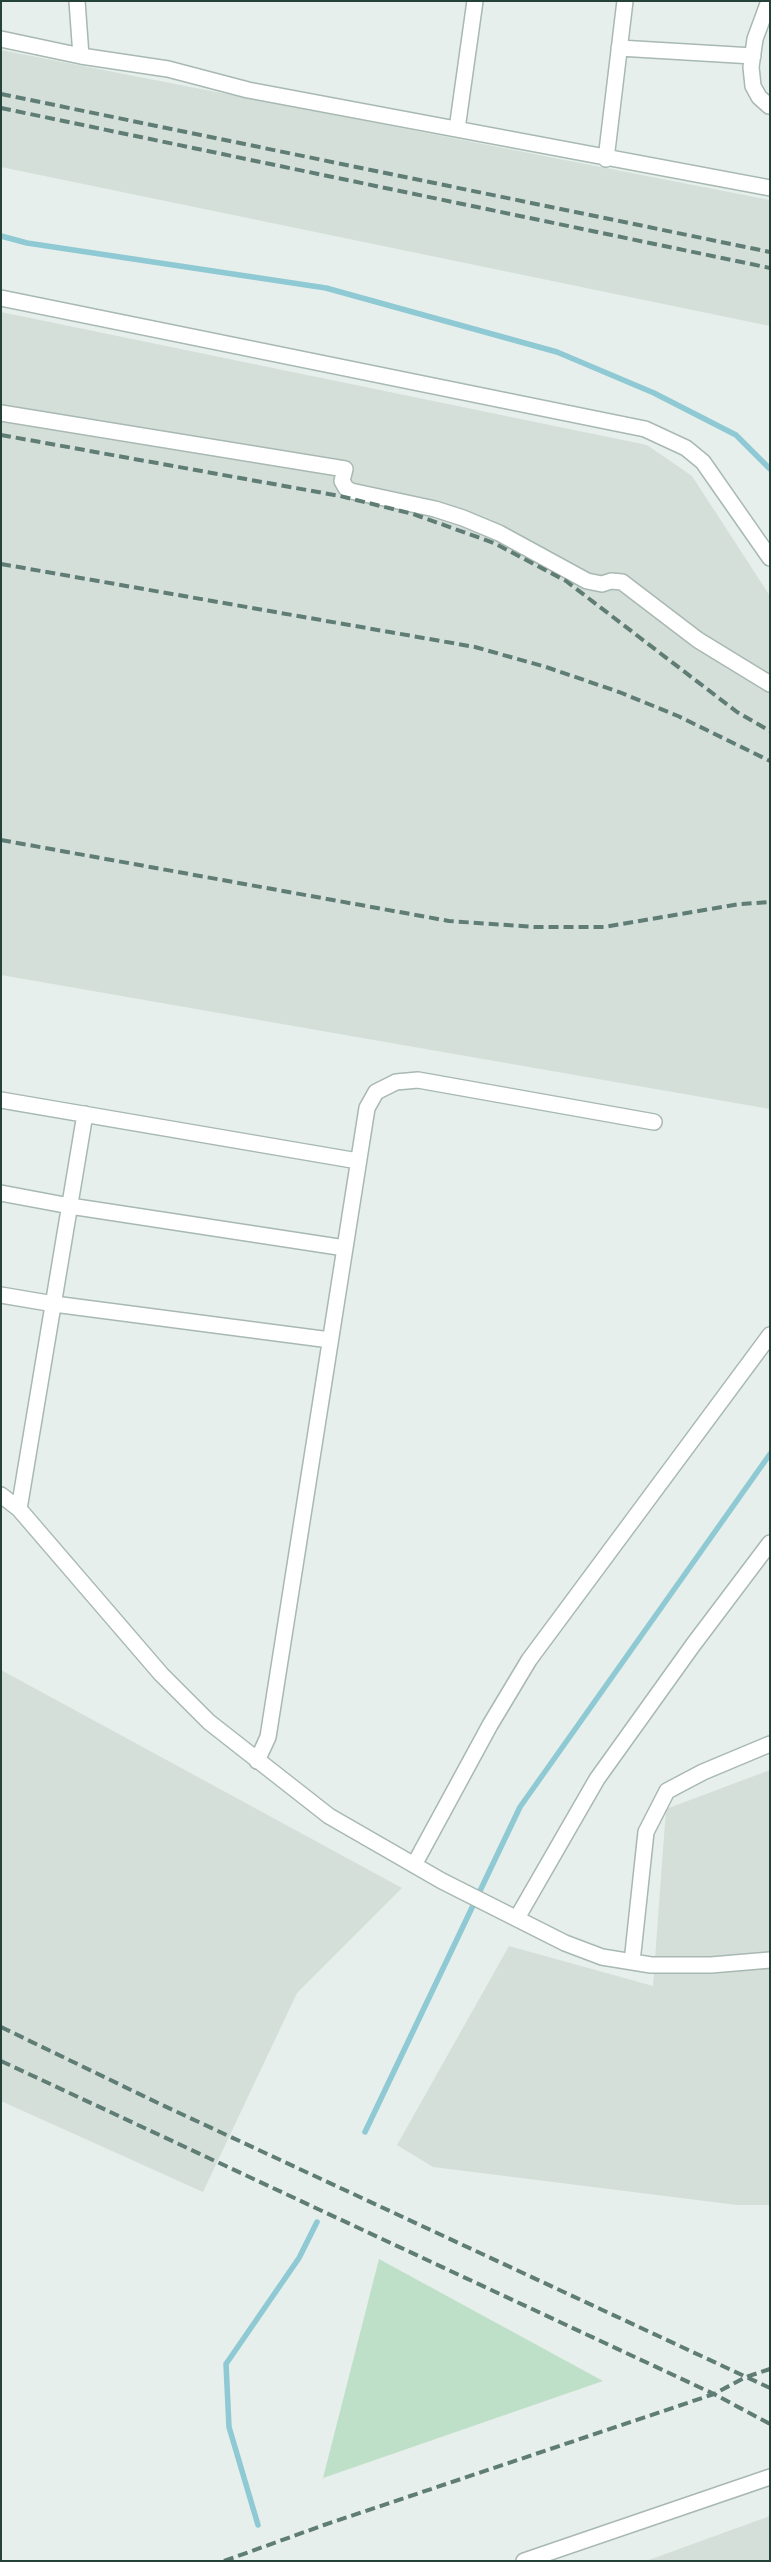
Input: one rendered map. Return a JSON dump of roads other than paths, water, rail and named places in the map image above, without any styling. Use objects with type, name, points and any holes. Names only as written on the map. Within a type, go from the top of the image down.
[{"type":"street","points":[[77,1],[81,56]]},
{"type":"street","points":[[457,129],[475,1]]},
{"type":"street","points":[[606,159],[625,1]]},
{"type":"street","points":[[769,1],[755,38],[750,67],[753,86],[759,97],[769,106]]},
{"type":"street","points":[[1,39],[81,56],[168,69],[248,90],[606,159],[770,188]]},
{"type":"street","points":[[619,48],[752,56]]},
{"type":"street","points":[[1,298],[645,429],[686,448],[703,462],[770,558]]},
{"type":"street","points":[[1,413],[345,469],[342,482],[351,490],[435,509],[463,518],[500,533],[587,581],[602,584],[611,581],[622,582],[698,640],[770,684]]},
{"type":"street","points":[[257,1762],[268,1737],[358,1161],[367,1108],[376,1092],[396,1082],[418,1080],[654,1122]]},
{"type":"street","points":[[1,1100],[358,1161]]},
{"type":"street","points":[[19,1509],[85,1114]]},
{"type":"street","points":[[1,1193],[70,1206],[345,1248]]},
{"type":"street","points":[[1,1295],[54,1304],[330,1340]]},
{"type":"street","points":[[414,1865],[490,1726],[529,1660],[770,1335]]},
{"type":"street","points":[[1,1495],[19,1509],[161,1674],[209,1722],[257,1762],[330,1816],[442,1881],[574,1946],[602,1957],[651,1965],[710,1965],[770,1960]]},
{"type":"street","points":[[517,1918],[597,1779],[693,1645],[769,1547]]},
{"type":"street","points":[[632,1962],[646,1832],[667,1791],[703,1772],[770,1744]]},
{"type":"street","points":[[524,2561],[770,2477]]},
{"type":"waterway","points":[[1,236],[27,243],[326,288],[557,352],[654,393],[736,435],[770,469]]},
{"type":"waterway","points":[[365,2132],[520,1807],[770,1454]]},
{"type":"waterway","points":[[258,2525],[229,2427],[226,2364],[299,2258],[317,2222]]},
{"type":"railway","points":[[1,94],[770,252]]},
{"type":"railway","points":[[1,108],[770,268]]},
{"type":"railway","points":[[1,435],[340,496],[413,514],[494,543],[566,581],[737,712],[770,731]]},
{"type":"railway","points":[[1,564],[475,647],[546,667],[619,692],[678,716],[770,761]]},
{"type":"railway","points":[[1,840],[449,921],[535,927],[604,927],[740,904],[770,902]]},
{"type":"railway","points":[[1,2027],[160,2104],[770,2388]]},
{"type":"railway","points":[[1,2061],[714,2394],[770,2424]]},
{"type":"railway","points":[[224,2561],[324,2525],[714,2394],[746,2377],[770,2369]]}]
